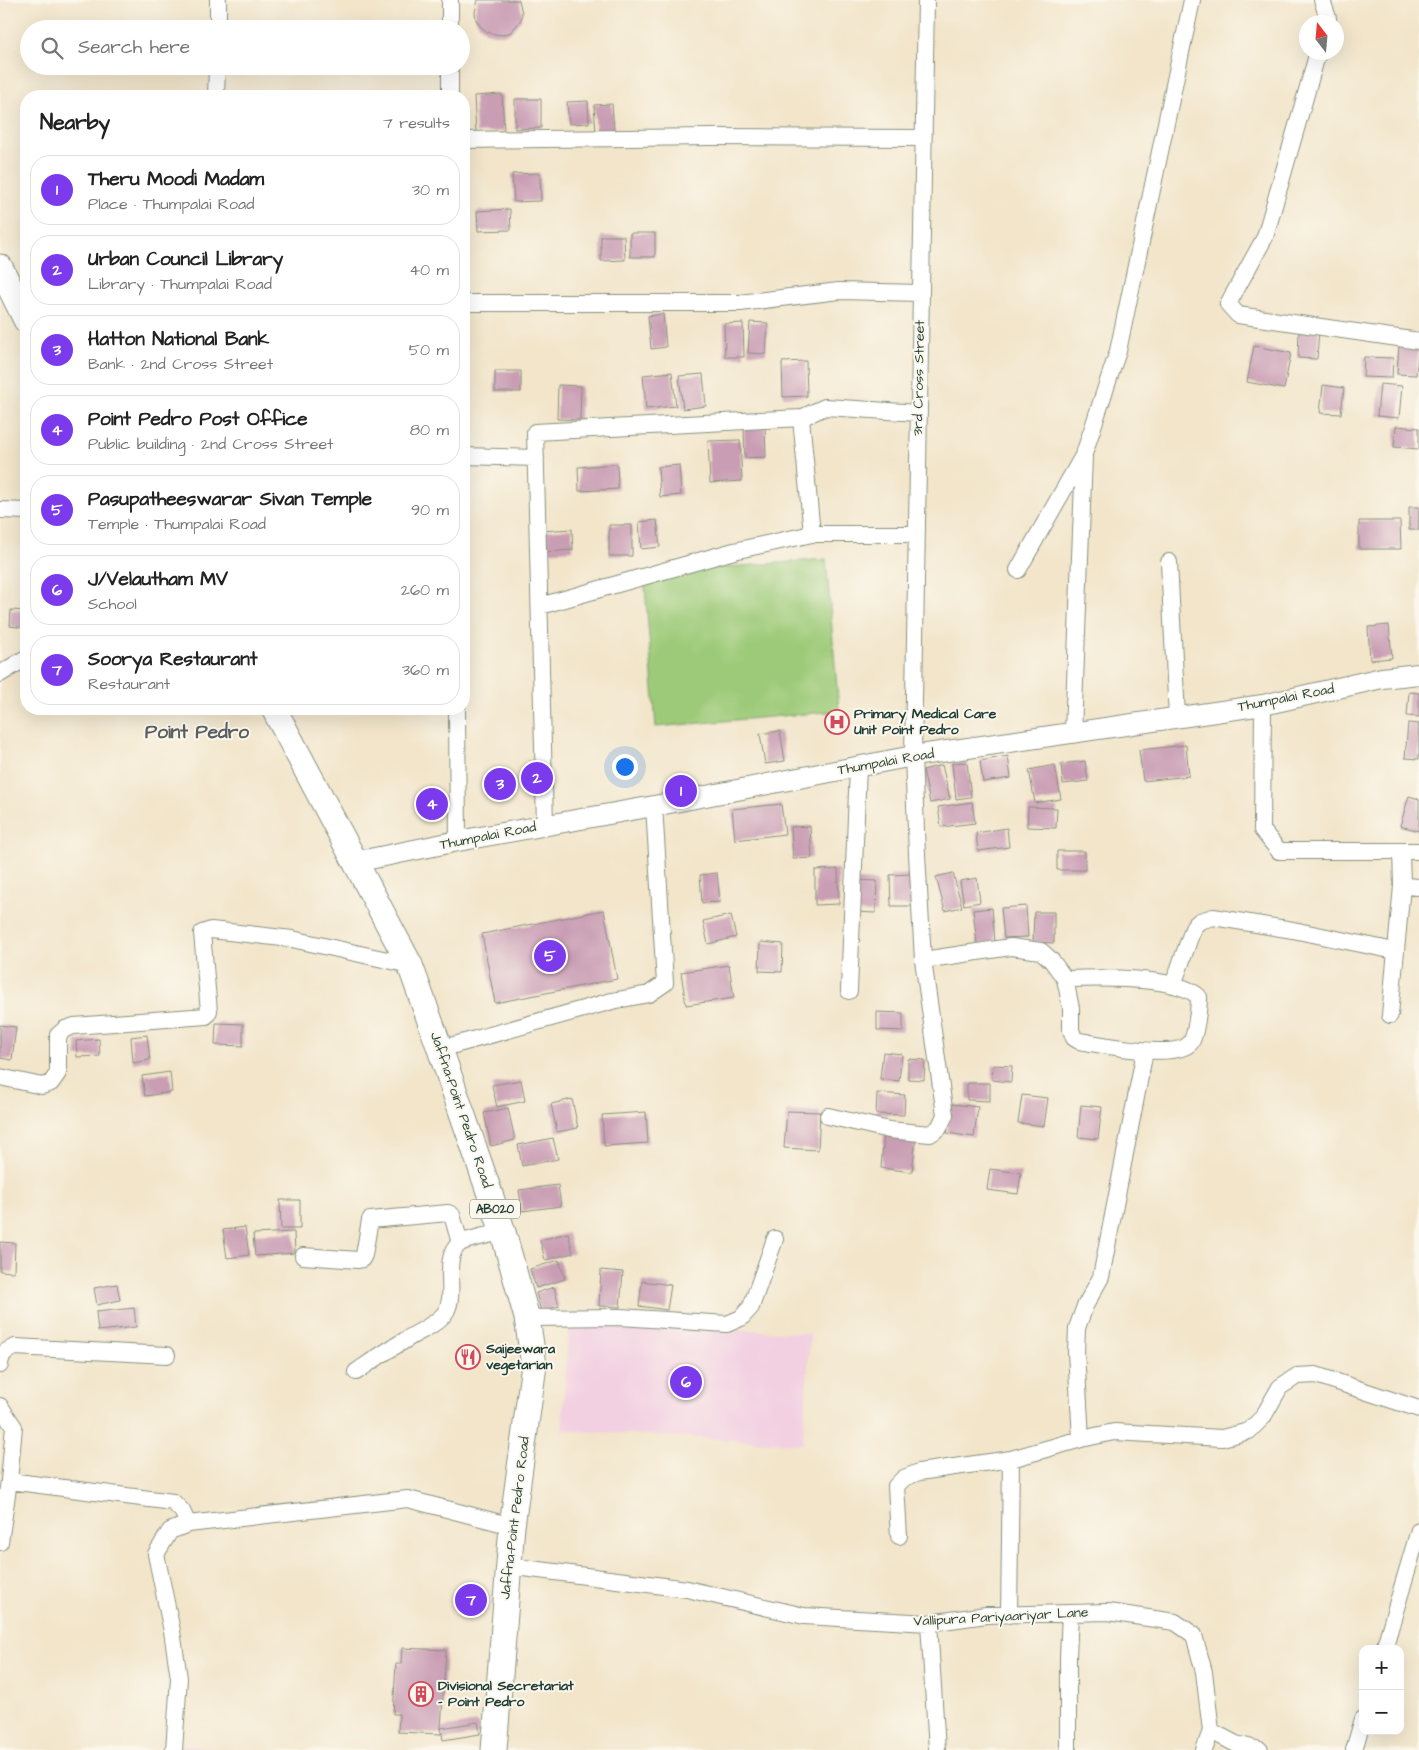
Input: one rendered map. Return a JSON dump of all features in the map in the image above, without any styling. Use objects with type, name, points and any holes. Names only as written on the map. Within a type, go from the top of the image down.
[{"type":"main road","points":[[0,267],[20,308]]},
{"type":"main road","name":"Jaffna-Point Pedro Road","points":[[277,715],[410,965],[503,1232],[528,1318],[534,1364],[512,1526],[494,1750]]},
{"type":"street","points":[[218,0],[218,20]]},
{"type":"street","points":[[450,0],[450,20]]},
{"type":"street","name":"3rd Cross Street","points":[[828,1116],[889,1130],[930,1134],[939,1128],[945,1114],[923,960],[914,756],[926,0]]},
{"type":"street","points":[[1018,570],[1084,454],[1118,351],[1192,0]]},
{"type":"street","points":[[1322,0],[1327,15]]},
{"type":"street","points":[[1316,60],[1265,237],[1228,304],[1238,315],[1419,341]]},
{"type":"street","points":[[216,90],[217,75]]},
{"type":"street","points":[[450,75],[450,90]]},
{"type":"street","points":[[470,140],[711,137],[923,138]]},
{"type":"street","points":[[470,303],[740,303],[839,292],[921,293]]},
{"type":"street","points":[[545,825],[535,432],[801,418],[825,407],[919,414]]},
{"type":"street","points":[[801,418],[812,534]]},
{"type":"street","points":[[1073,732],[1084,454]]},
{"type":"street","points":[[470,456],[536,458]]},
{"type":"street","points":[[0,510],[20,511]]},
{"type":"street","points":[[540,606],[734,551],[812,534],[917,534]]},
{"type":"street","points":[[1169,562],[1177,717]]},
{"type":"street","points":[[0,674],[20,662]]},
{"type":"street","name":"Thumpalai Road","points":[[355,862],[914,756],[1263,705],[1382,678],[1419,674]]},
{"type":"street","points":[[1263,705],[1262,830],[1279,852],[1419,851]]},
{"type":"street","points":[[457,715],[458,841]]},
{"type":"street","points":[[849,991],[858,767]]},
{"type":"street","points":[[440,1049],[612,1001],[650,994],[665,983],[654,806]]},
{"type":"street","points":[[1390,1015],[1402,886],[1401,851]]},
{"type":"street","points":[[1402,886],[1419,887]]},
{"type":"street","points":[[1173,985],[1194,926],[1200,921],[1213,917],[1293,930],[1396,951]]},
{"type":"street","points":[[0,1077],[42,1086],[51,1083],[58,1073],[58,1035],[65,1029],[74,1026],[206,1016],[209,1011],[202,933],[211,930],[292,939],[410,965]]},
{"type":"street","points":[[923,960],[1011,947],[1041,951],[1052,961],[1065,979],[1071,1008],[1071,1030],[1074,1038],[1079,1041],[1145,1051],[1179,1050],[1192,1041],[1199,1004],[1199,997],[1192,991],[1173,985],[1120,978],[1065,979]]},
{"type":"street","points":[[1081,1438],[1076,1352],[1077,1328],[1085,1306],[1101,1277],[1145,1051]]},
{"type":"street","points":[[302,1256],[362,1259],[370,1220],[430,1214],[450,1213],[460,1243]]},
{"type":"street","points":[[356,1372],[403,1341],[436,1323],[444,1314],[450,1304],[451,1258],[460,1243],[503,1232]]},
{"type":"street","points":[[528,1318],[620,1317],[727,1324],[741,1318],[751,1307],[775,1239]]},
{"type":"street","points":[[0,1365],[1,1356],[7,1350],[15,1347],[167,1355]]},
{"type":"street","points":[[899,1536],[896,1486],[904,1478],[919,1472],[1011,1459],[1081,1438],[1114,1432],[1222,1438],[1249,1431],[1263,1418],[1280,1387],[1297,1376],[1316,1375],[1419,1408]]},
{"type":"street","points":[[0,1406],[14,1427],[9,1482],[0,1542]]},
{"type":"street","points":[[1009,1615],[1011,1459]]},
{"type":"street","points":[[9,1482],[173,1502],[182,1511],[188,1524]]},
{"type":"street","points":[[174,1750],[179,1678],[172,1630],[156,1554],[170,1531],[188,1524],[408,1500],[512,1526]]},
{"type":"street","points":[[1385,1645],[1419,1530]]},
{"type":"street","name":"Vallipura Pariyaariyar Lane","points":[[508,1566],[687,1589],[804,1616],[929,1623],[986,1615],[1108,1612],[1175,1622],[1194,1635],[1204,1672],[1211,1732]]},
{"type":"street","points":[[1068,1750],[1070,1613]]},
{"type":"street","points":[[929,1623],[937,1750]]},
{"type":"street","points":[[1204,1750],[1211,1732],[1236,1744],[1260,1750]]},
{"type":"street","points":[[1354,1750],[1359,1733]]},
{"type":"shaded area","points":[[569,1319],[810,1334],[803,1444],[562,1430]]},
{"type":"shaded area","points":[[177,1745],[230,1750],[177,1750]]},
{"type":"green space","points":[[826,559],[839,711],[656,727],[644,574]]},
{"type":"building","points":[[478,0],[519,0],[522,13],[521,20],[511,32],[503,35],[487,32],[476,20],[475,12]]},
{"type":"building","points":[[502,94],[504,131],[476,133],[474,96]]},
{"type":"building","points":[[515,99],[541,99],[541,128],[515,129]]},
{"type":"building","points":[[588,101],[589,123],[569,124],[567,102]]},
{"type":"building","points":[[612,104],[614,131],[596,133],[594,105]]},
{"type":"building","points":[[540,173],[541,201],[514,202],[512,174]]},
{"type":"building","points":[[510,209],[511,230],[478,231],[477,211]]},
{"type":"building","points":[[630,233],[655,233],[655,257],[630,257]]},
{"type":"building","points":[[601,236],[624,236],[625,260],[601,261]]},
{"type":"building","points":[[663,314],[666,347],[651,349],[648,316]]},
{"type":"building","points":[[750,322],[768,323],[766,354],[748,353]]},
{"type":"building","points":[[743,323],[744,357],[725,357],[724,324]]},
{"type":"building","points":[[1299,329],[1319,330],[1317,359],[1298,358]]},
{"type":"building","points":[[1399,344],[1419,346],[1416,375],[1397,374]]},
{"type":"building","points":[[1254,346],[1291,353],[1284,389],[1247,382]]},
{"type":"building","points":[[1364,357],[1393,358],[1392,378],[1363,377]]},
{"type":"building","points":[[806,361],[807,396],[783,397],[782,362]]},
{"type":"building","points":[[495,371],[521,371],[521,392],[495,392]]},
{"type":"building","points":[[672,372],[676,406],[646,409],[643,375]]},
{"type":"building","points":[[703,374],[706,406],[683,409],[679,376]]},
{"type":"building","points":[[1380,384],[1402,386],[1399,418],[1377,416]]},
{"type":"building","points":[[558,385],[581,386],[580,420],[557,419]]},
{"type":"building","points":[[1323,385],[1344,388],[1341,414],[1320,413]]},
{"type":"building","points":[[765,425],[766,457],[745,458],[744,427]]},
{"type":"building","points":[[1396,426],[1419,428],[1419,449],[1394,447]]},
{"type":"building","points":[[740,440],[742,481],[710,483],[708,441]]},
{"type":"building","points":[[617,464],[618,489],[579,491],[578,467]]},
{"type":"building","points":[[679,465],[681,495],[660,497],[658,467]]},
{"type":"building","points":[[1409,507],[1419,507],[1419,530],[1409,530]]},
{"type":"building","points":[[657,520],[660,547],[641,549],[639,522]]},
{"type":"building","points":[[1359,521],[1400,521],[1401,549],[1359,549]]},
{"type":"building","points":[[609,525],[632,525],[632,556],[609,556]]},
{"type":"building","points":[[572,529],[573,550],[543,552],[541,531]]},
{"type":"building","points":[[11,610],[20,611],[20,627],[10,626]]},
{"type":"building","points":[[1389,625],[1392,658],[1370,660],[1368,627]]},
{"type":"building","points":[[1409,692],[1419,693],[1419,717],[1407,716]]},
{"type":"building","points":[[1408,723],[1419,724],[1419,759],[1405,758]]},
{"type":"building","points":[[780,731],[785,761],[765,764],[760,734]]},
{"type":"building","points":[[1186,745],[1189,776],[1143,781],[1139,750]]},
{"type":"building","points":[[1008,756],[1011,778],[983,782],[980,761]]},
{"type":"building","points":[[1085,761],[1088,781],[1063,784],[1061,764]]},
{"type":"building","points":[[967,762],[971,797],[956,799],[952,763]]},
{"type":"building","points":[[942,765],[950,799],[930,803],[923,770]]},
{"type":"building","points":[[1055,765],[1061,799],[1035,803],[1029,770]]},
{"type":"building","points":[[1409,796],[1419,799],[1419,831],[1400,826]]},
{"type":"building","points":[[972,802],[975,823],[941,827],[938,807]]},
{"type":"building","points":[[781,804],[785,834],[735,840],[732,809]]},
{"type":"building","points":[[1028,807],[1057,808],[1056,828],[1027,827]]},
{"type":"building","points":[[810,826],[812,858],[793,859],[791,827]]},
{"type":"building","points":[[1007,828],[1009,847],[978,851],[976,833]]},
{"type":"building","points":[[1057,851],[1085,851],[1085,870],[1057,870]]},
{"type":"building","points":[[838,869],[839,904],[815,905],[815,870]]},
{"type":"building","points":[[717,873],[720,902],[702,903],[700,875]]},
{"type":"building","points":[[953,873],[962,907],[945,911],[936,877]]},
{"type":"building","points":[[912,874],[912,906],[891,906],[890,875]]},
{"type":"building","points":[[977,878],[980,902],[964,905],[960,881]]},
{"type":"building","points":[[857,880],[877,881],[876,913],[855,912]]},
{"type":"building","points":[[1026,906],[1028,937],[1004,938],[1001,908]]},
{"type":"building","points":[[992,908],[995,942],[977,944],[973,910]]},
{"type":"building","points":[[604,910],[617,979],[495,1003],[482,934]]},
{"type":"building","points":[[1034,912],[1054,912],[1054,943],[1033,942]]},
{"type":"building","points":[[731,915],[736,937],[708,944],[703,921]]},
{"type":"building","points":[[760,942],[783,944],[782,972],[759,971]]},
{"type":"building","points":[[729,965],[734,998],[686,1005],[681,972]]},
{"type":"building","points":[[877,1012],[903,1013],[903,1031],[877,1030]]},
{"type":"building","points":[[216,1023],[243,1024],[243,1046],[215,1045]]},
{"type":"building","points":[[0,1025],[16,1027],[12,1060],[0,1058]]},
{"type":"building","points":[[147,1035],[150,1060],[133,1063],[131,1037]]},
{"type":"building","points":[[99,1039],[100,1056],[77,1057],[76,1041]]},
{"type":"building","points":[[883,1052],[902,1054],[899,1081],[880,1079]]},
{"type":"building","points":[[908,1059],[925,1060],[924,1080],[908,1079]]},
{"type":"building","points":[[993,1065],[1012,1066],[1011,1082],[992,1080]]},
{"type":"building","points":[[170,1072],[172,1092],[145,1096],[142,1076]]},
{"type":"building","points":[[521,1080],[525,1101],[497,1107],[492,1085]]},
{"type":"building","points":[[967,1083],[990,1083],[990,1101],[967,1100]]},
{"type":"building","points":[[877,1093],[905,1095],[904,1115],[876,1114]]},
{"type":"building","points":[[1022,1095],[1048,1098],[1044,1126],[1018,1123]]},
{"type":"building","points":[[572,1099],[578,1128],[557,1132],[551,1104]]},
{"type":"building","points":[[952,1104],[978,1107],[974,1137],[947,1133]]},
{"type":"building","points":[[1081,1105],[1102,1107],[1098,1139],[1078,1137]]},
{"type":"building","points":[[508,1108],[515,1140],[491,1146],[484,1113]]},
{"type":"building","points":[[787,1111],[820,1112],[818,1150],[784,1148]]},
{"type":"building","points":[[646,1112],[648,1143],[604,1146],[602,1115]]},
{"type":"building","points":[[884,1134],[916,1137],[912,1172],[881,1168]]},
{"type":"building","points":[[553,1138],[558,1159],[522,1166],[518,1145]]},
{"type":"building","points":[[990,1169],[1021,1173],[1018,1194],[987,1190]]},
{"type":"building","points":[[558,1185],[561,1206],[522,1211],[519,1190]]},
{"type":"building","points":[[280,1200],[300,1200],[300,1229],[281,1229]]},
{"type":"building","points":[[245,1227],[249,1255],[227,1258],[223,1230]]},
{"type":"building","points":[[294,1232],[295,1253],[255,1256],[253,1234]]},
{"type":"building","points":[[568,1233],[573,1253],[545,1260],[540,1240]]},
{"type":"building","points":[[0,1242],[15,1243],[14,1272],[0,1271]]},
{"type":"building","points":[[559,1260],[565,1279],[536,1288],[530,1269]]},
{"type":"building","points":[[601,1270],[623,1272],[620,1307],[599,1306]]},
{"type":"building","points":[[642,1281],[671,1285],[667,1310],[639,1306]]},
{"type":"building","points":[[117,1284],[120,1300],[97,1305],[94,1288]]},
{"type":"building","points":[[554,1287],[559,1306],[541,1311],[536,1293]]},
{"type":"building","points":[[134,1308],[136,1327],[98,1331],[96,1312]]},
{"type":"building","name":"Divisional Secretariat - Point Pedro","points":[[402,1648],[446,1650],[441,1734],[398,1732],[399,1714],[393,1714],[396,1664],[401,1664]]},
{"type":"building","points":[[478,1722],[480,1734],[443,1740],[441,1728]]},
{"type":"place","name":"Primary Medical Care Unit Point Pedro","points":[[837,722]]},
{"type":"place","name":"Urban Council Library","points":[[537,778]]},
{"type":"place","name":"Hatton National Bank","points":[[500,784]]},
{"type":"place","name":"Theru Moodi Madam","points":[[681,791]]},
{"type":"place","name":"Point Pedro Post Office","points":[[432,804]]},
{"type":"place","name":"Pasupatheeswarar Sivan Temple","points":[[550,956]]},
{"type":"place","name":"Saijeewara vegetarian","points":[[468,1357]]},
{"type":"place","name":"J/Velautham MV","points":[[686,1382]]},
{"type":"place","name":"Soorya Restaurant","points":[[471,1600]]},
{"type":"place","name":"Divisional Secretariat - Point Pedro","points":[[421,1694]]},
{"type":"district","name":"Point Pedro","points":[[197,732]]}]
